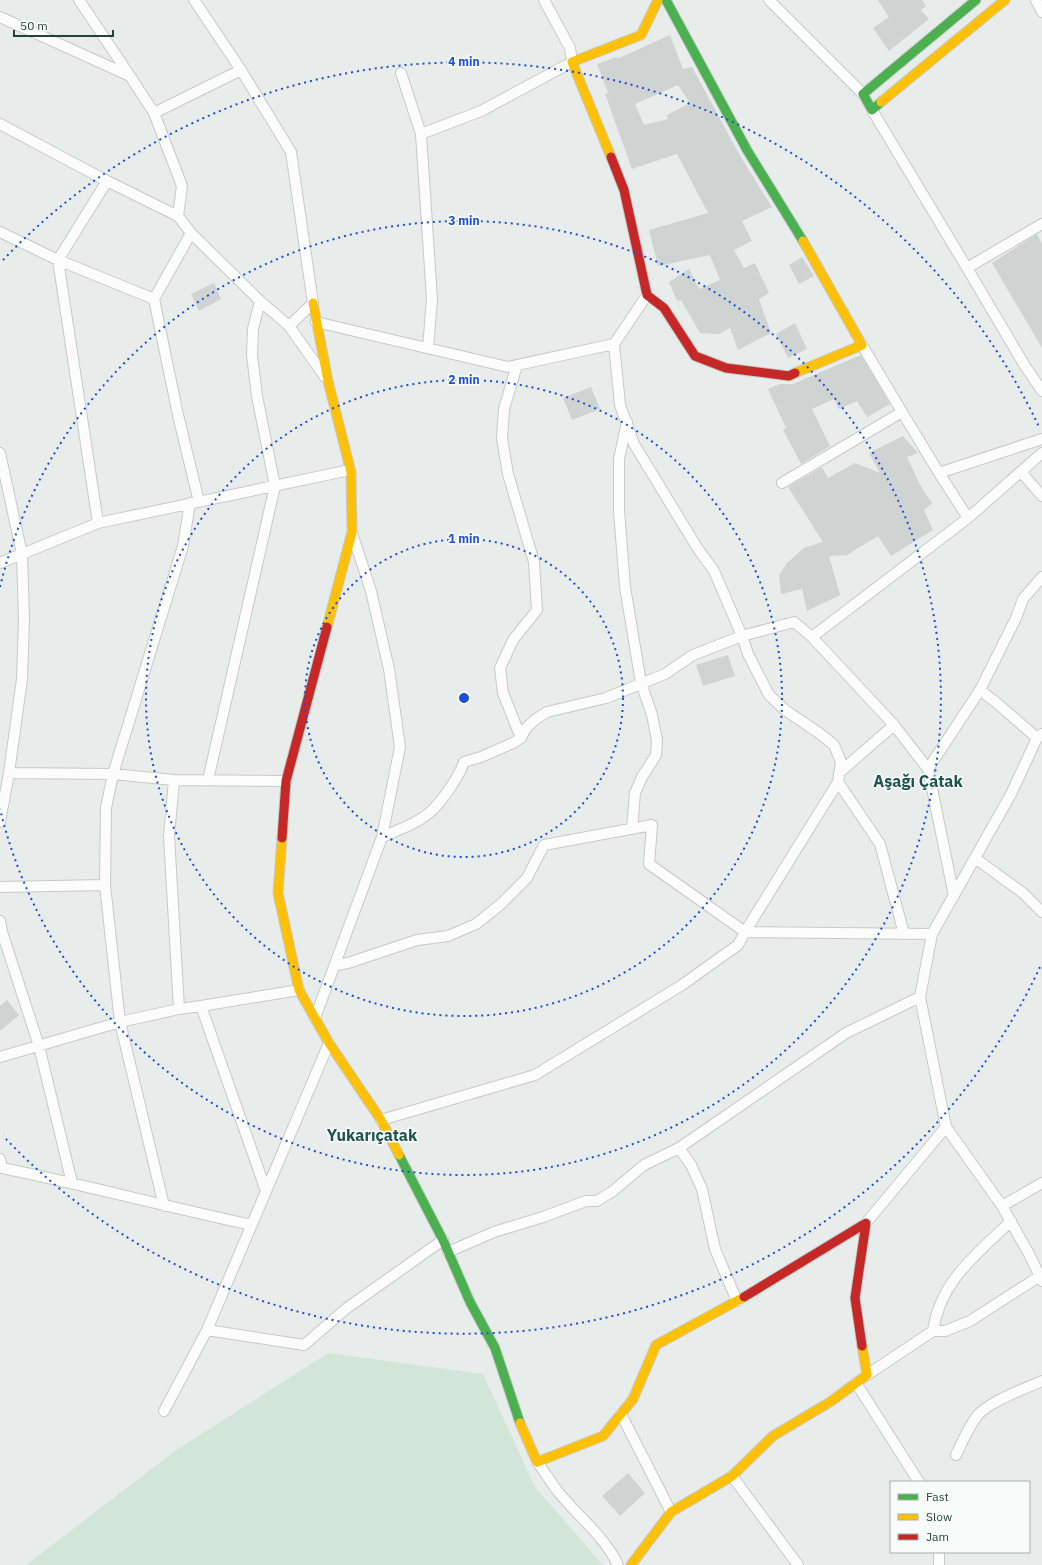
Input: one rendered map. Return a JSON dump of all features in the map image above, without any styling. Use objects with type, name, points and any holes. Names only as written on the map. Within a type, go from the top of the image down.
[{"type":"street","points":[[78,0],[154,113],[182,186],[178,216]]},
{"type":"street","points":[[194,0],[241,70],[292,152],[316,322],[328,381],[350,470],[352,532],[371,591],[389,669],[400,747],[382,836],[336,965],[315,1018]]},
{"type":"street","points":[[544,0],[570,48],[572,62],[624,190],[647,295],[664,308],[695,356],[726,368],[789,376],[862,345]]},
{"type":"street","points":[[420,134],[481,111],[572,62],[641,35],[658,0]]},
{"type":"street","points":[[666,0],[747,150],[815,260],[862,345],[902,412],[968,518]]},
{"type":"street","points":[[769,0],[863,94],[1042,392]]},
{"type":"street","points":[[863,94],[976,0]]},
{"type":"street","points":[[872,110],[1005,0]]},
{"type":"street","points":[[1036,0],[1042,12]]},
{"type":"street","points":[[0,17],[130,76]]},
{"type":"street","points":[[154,113],[241,70]]},
{"type":"street","points":[[401,73],[420,134],[432,299],[428,348]]},
{"type":"street","points":[[0,124],[107,181],[178,216],[191,233],[260,301],[289,326],[328,381]]},
{"type":"street","points":[[98,523],[58,260],[107,181]]},
{"type":"street","points":[[967,268],[1042,224]]},
{"type":"street","points":[[0,232],[58,260],[154,299]]},
{"type":"street","points":[[164,1206],[120,1022],[105,885],[106,808],[113,774],[183,546],[194,502],[154,299],[191,233]]},
{"type":"street","points":[[647,295],[614,344],[620,405],[634,444],[698,549],[714,571],[742,636],[748,654],[769,695],[785,710],[834,745],[841,762],[839,777],[880,844],[904,934]]},
{"type":"street","points":[[208,780],[274,486],[257,396],[252,355],[253,330],[260,301]]},
{"type":"street","points":[[289,326],[313,303]]},
{"type":"street","points":[[316,322],[508,367],[614,344]]},
{"type":"street","points":[[517,365],[504,409],[502,439],[508,474],[534,562],[537,610],[513,640],[500,668],[503,693],[521,738]]},
{"type":"street","points":[[782,483],[902,412]]},
{"type":"street","points":[[626,422],[619,459],[619,511],[625,587],[641,683],[652,715],[657,740],[656,755],[642,777],[635,793],[632,829]]},
{"type":"street","points":[[939,473],[1042,439]]},
{"type":"street","points":[[0,452],[22,554],[24,619],[22,679],[9,773],[0,822]]},
{"type":"street","points":[[812,637],[968,518],[1042,453]]},
{"type":"street","points":[[0,562],[98,523],[350,470]]},
{"type":"street","points":[[1021,472],[1042,496]]},
{"type":"street","points":[[352,532],[286,781],[278,892],[299,990],[329,1043],[381,1120],[443,1240],[470,1302],[495,1348],[516,1413],[538,1462],[559,1492],[598,1535],[613,1555],[618,1565]]},
{"type":"street","points":[[928,769],[980,690],[1016,618],[1023,598],[1042,577]]},
{"type":"street","points":[[382,836],[414,822],[429,813],[461,771],[464,762],[513,744],[521,738],[526,728],[547,712],[606,698],[665,674],[693,654],[742,636],[794,622],[812,637],[894,725],[928,769],[954,896]]},
{"type":"street","points":[[631,1565],[671,1512],[732,1476],[773,1436],[830,1402],[867,1375],[933,1331],[945,1331],[970,1321],[1041,1279],[1002,1206],[946,1126],[920,997],[932,934],[1011,794],[1040,736],[980,690]]},
{"type":"street","points":[[381,1120],[534,1075],[682,985],[738,945],[839,777],[894,725]]},
{"type":"street","points":[[9,773],[113,774],[174,780],[286,781]]},
{"type":"street","points":[[174,780],[169,836],[179,1009]]},
{"type":"street","points":[[336,965],[348,963],[416,940],[448,936],[476,924],[500,904],[526,878],[544,844],[652,826],[649,864],[745,932],[932,934]]},
{"type":"street","points":[[975,858],[1023,893],[1042,912]]},
{"type":"street","points":[[0,887],[105,885]]},
{"type":"street","points":[[0,921],[2,932],[39,1046],[72,1182]]},
{"type":"street","points":[[0,1057],[120,1022],[179,1009],[299,990]]},
{"type":"street","points":[[448,1252],[494,1232],[543,1217],[586,1201],[597,1201],[613,1191],[644,1166],[679,1148],[846,1033],[920,997]]},
{"type":"street","points":[[201,1006],[266,1191]]},
{"type":"street","points":[[164,1412],[207,1330],[329,1043]]},
{"type":"street","points":[[538,1462],[603,1436],[633,1399],[656,1345],[737,1301],[866,1223],[946,1126]]},
{"type":"street","points":[[679,1148],[691,1165],[702,1189],[715,1249],[737,1301]]},
{"type":"street","points":[[1,1165],[164,1206],[252,1225]]},
{"type":"street","points":[[1002,1206],[1042,1183]]},
{"type":"street","points":[[933,1331],[935,1317],[950,1283],[960,1270],[1011,1221]]},
{"type":"street","points":[[866,1223],[855,1298],[867,1375]]},
{"type":"street","points":[[207,1330],[304,1345],[347,1308],[443,1240]]},
{"type":"street","points":[[956,1455],[968,1429],[977,1415],[988,1406],[1042,1381]]},
{"type":"street","points":[[856,1383],[918,1481]]},
{"type":"street","points":[[621,1414],[671,1512]]},
{"type":"street","points":[[732,1476],[798,1565]]},
{"type":"street","points":[[938,1553],[939,1565]]},
{"type":"green space","points":[[328,1353],[483,1374],[535,1487],[603,1565],[26,1565],[175,1451]]},
{"type":"building","points":[[878,0],[922,0],[926,6],[921,10],[929,19],[889,51],[873,28],[889,17]]},
{"type":"building","points":[[670,35],[683,69],[692,67],[739,154],[772,207],[742,221],[752,241],[734,250],[744,268],[755,263],[769,293],[759,299],[771,333],[738,350],[730,328],[719,334],[700,333],[681,300],[677,301],[669,282],[689,269],[699,289],[720,280],[710,255],[658,266],[649,230],[708,213],[677,154],[632,169],[605,94],[608,93],[597,64],[617,57],[617,59]],"holes":[[[678,85],[690,103],[667,115],[668,119],[644,125],[635,104]]]},
{"type":"building","points":[[1037,234],[1042,244],[1042,348],[992,263]]},
{"type":"building","points":[[802,257],[814,276],[799,284],[789,265]]},
{"type":"building","points":[[214,283],[221,299],[199,311],[191,294]]},
{"type":"building","points":[[795,323],[807,349],[788,358],[776,334]]},
{"type":"building","points":[[861,355],[890,404],[867,417],[857,401],[839,409],[834,399],[812,409],[830,446],[801,464],[783,430],[786,428],[768,389],[780,384],[793,384]]},
{"type":"building","points":[[591,387],[600,409],[572,420],[563,398]]},
{"type":"building","points":[[903,436],[918,453],[907,457],[920,485],[932,503],[924,510],[933,530],[891,556],[878,536],[847,555],[829,556],[840,595],[807,611],[802,589],[781,594],[779,575],[787,563],[804,548],[823,542],[788,487],[822,467],[828,478],[855,463],[880,473],[869,453]]},
{"type":"building","points":[[728,655],[735,676],[703,686],[696,665]]},
{"type":"building","points":[[7,1000],[19,1015],[0,1031],[0,1006]]},
{"type":"building","points":[[628,1473],[645,1493],[620,1516],[602,1496]]},
{"type":"traffic: fast","points":[[666,0],[747,150],[803,241]]},
{"type":"traffic: fast","points":[[881,102],[872,110],[863,94],[976,0]]},
{"type":"traffic: fast","points":[[399,1155],[443,1240],[470,1302],[495,1348],[520,1423]]},
{"type":"traffic: slow","points":[[611,157],[572,62],[641,35],[658,0]]},
{"type":"traffic: slow","points":[[881,102],[1005,0]]},
{"type":"traffic: slow","points":[[795,373],[862,345],[803,241]]},
{"type":"traffic: slow","points":[[313,303],[328,381],[351,472],[352,532],[327,627]]},
{"type":"traffic: slow","points":[[282,838],[278,893],[299,990],[329,1043],[381,1120],[399,1155]]},
{"type":"traffic: slow","points":[[520,1423],[537,1462],[603,1436],[633,1399],[656,1345],[744,1297]]},
{"type":"traffic: slow","points":[[631,1565],[671,1512],[732,1476],[773,1436],[830,1402],[867,1375],[862,1346]]},
{"type":"traffic: jam","points":[[611,157],[624,190],[647,295],[664,308],[695,356],[726,368],[789,376],[795,373]]},
{"type":"traffic: jam","points":[[282,838],[286,781],[327,627]]},
{"type":"traffic: jam","points":[[744,1297],[866,1223],[855,1298],[862,1346]]},
{"type":"district","name":"Aşağı Çatak","points":[[918,781]]},
{"type":"district","name":"Yukarıçatak","points":[[372,1135]]}]
